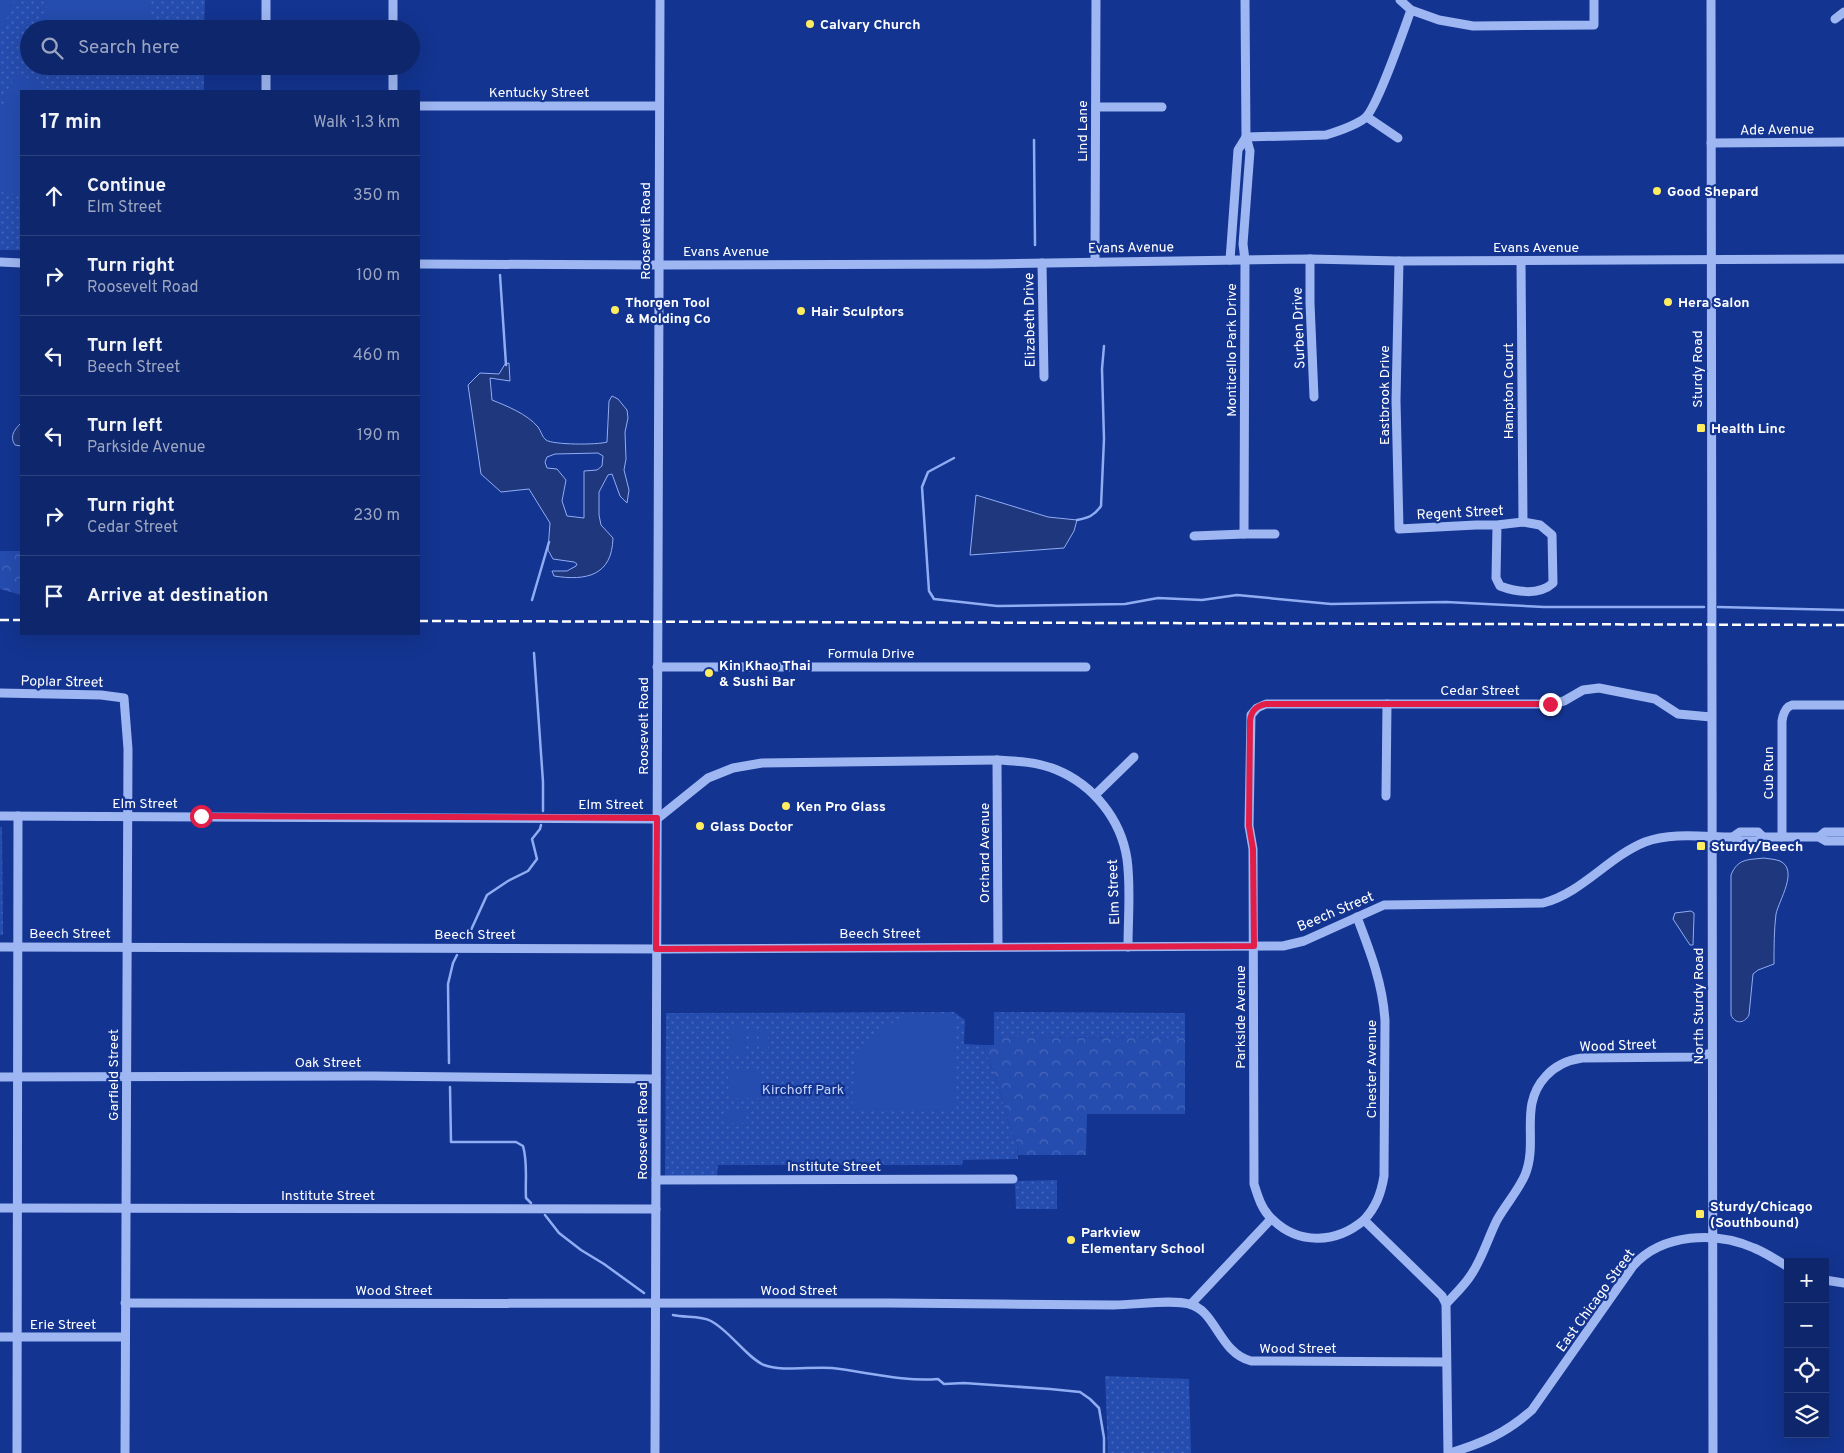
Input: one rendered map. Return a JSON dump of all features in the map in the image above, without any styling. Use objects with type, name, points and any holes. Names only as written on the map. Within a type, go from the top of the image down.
[{"type":"street","points":[[266,0],[266,20]]},
{"type":"street","points":[[393,0],[393,20]]},
{"type":"street","name":"Roosevelt Road","points":[[655,1453],[660,0]]},
{"type":"street","name":"Lind Lane","points":[[1095,262],[1096,0]]},
{"type":"street","name":"Monticello Park Drive","points":[[1244,534],[1244,244],[1250,151],[1246,137],[1245,0]]},
{"type":"street","points":[[1400,0],[1411,10],[1439,20],[1473,26],[1594,25],[1594,0]]},
{"type":"street","name":"Sturdy Road","points":[[1710,0],[1710,559]]},
{"type":"street","points":[[1246,137],[1326,135],[1338,132],[1366,117],[1380,92],[1411,10]]},
{"type":"street","points":[[1835,19],[1844,12]]},
{"type":"street","points":[[266,75],[266,90]]},
{"type":"street","points":[[393,75],[393,90]]},
{"type":"street","name":"Kentucky Street","points":[[420,106],[659,106]]},
{"type":"street","points":[[1096,107],[1162,107]]},
{"type":"street","points":[[1366,117],[1398,138]]},
{"type":"street","name":"Monticello Park Drive","points":[[1230,260],[1238,150],[1246,137]]},
{"type":"street","name":"Ade Avenue","points":[[1711,143],[1844,142]]},
{"type":"street","name":"Evans Avenue","points":[[420,264],[1042,263],[1310,259],[1399,261],[1844,259]]},
{"type":"street","name":"Surben Drive","points":[[1310,259],[1314,397]]},
{"type":"street","name":"Eastbrook Drive","points":[[1399,261],[1396,400],[1399,528]]},
{"type":"street","name":"Hampton Court","points":[[1521,261],[1523,522]]},
{"type":"street","points":[[0,262],[20,263]]},
{"type":"street","name":"Elizabeth Drive","points":[[1042,263],[1044,377]]},
{"type":"street","points":[[1497,525],[1496,578],[1500,586],[1527,592],[1546,590],[1553,583],[1552,535],[1540,525],[1523,522]]},
{"type":"street","name":"Regent Street","points":[[1399,528],[1497,525],[1523,522]]},
{"type":"street","points":[[1194,536],[1275,534]]},
{"type":"street","name":"North Sturdy Road","points":[[1710,559],[1713,1453]]},
{"type":"street","name":"Formula Drive","points":[[657,667],[1086,667]]},
{"type":"street","name":"Cedar Street","points":[[1250,721],[1253,711],[1266,704],[1550,704],[1564,701],[1583,690],[1593,688],[1655,700],[1678,714],[1711,717]]},
{"type":"street","name":"Poplar Street","points":[[0,693],[101,695],[124,698]]},
{"type":"street","name":"Garfield Street","points":[[124,698],[128,749],[125,1453]]},
{"type":"street","points":[[1386,796],[1387,704]]},
{"type":"street","name":"Cub Run","points":[[1782,837],[1782,721],[1786,709],[1792,705],[1844,705]]},
{"type":"street","name":"Parkside Avenue","points":[[1250,721],[1249,826],[1253,849],[1254,946],[1253,1175],[1257,1194],[1271,1219]]},
{"type":"street","points":[[1095,795],[1134,757]]},
{"type":"street","name":"Elm Street","points":[[0,816],[657,818],[708,778],[733,768],[762,763],[997,760],[1028,762],[1057,770],[1078,782],[1095,795],[1116,824],[1124,846],[1128,870],[1128,946]]},
{"type":"street","name":"Orchard Avenue","points":[[997,760],[998,946]]},
{"type":"street","points":[[17,1453],[18,816]]},
{"type":"street","name":"Beech Street","points":[[0,946],[656,949],[1283,946],[1304,941],[1375,908],[1392,904],[1543,903],[1568,893],[1624,854],[1646,842],[1678,836],[1734,836],[1740,832],[1758,832],[1763,837],[1819,837],[1826,841],[1844,841]]},
{"type":"street","name":"Beech Street","points":[[1819,837],[1825,832],[1844,832]]},
{"type":"street","name":"Chester Avenue","points":[[1357,917],[1375,963],[1383,999],[1385,1020],[1384,1176],[1380,1197],[1364,1220]]},
{"type":"street","name":"Wood Street","points":[[1446,1304],[1472,1274],[1498,1220],[1517,1191],[1526,1172],[1530,1152],[1530,1107],[1537,1088],[1549,1072],[1565,1062],[1582,1058],[1695,1057],[1712,1052]]},
{"type":"street","name":"Oak Street","points":[[0,1077],[373,1076],[656,1079]]},
{"type":"street","name":"Institute Street","points":[[656,1180],[1013,1179]]},
{"type":"street","name":"Institute Street","points":[[0,1208],[656,1209]]},
{"type":"street","points":[[1191,1304],[1271,1219],[1292,1233],[1304,1237],[1317,1238],[1343,1234],[1355,1228],[1364,1220],[1436,1290],[1446,1304],[1449,1453]]},
{"type":"street","name":"East Chicago Street","points":[[1449,1453],[1495,1437],[1518,1423],[1533,1409],[1639,1259],[1659,1246],[1673,1241],[1712,1238],[1754,1248],[1784,1265]]},
{"type":"street","points":[[1829,1281],[1844,1283]]},
{"type":"street","name":"Wood Street","points":[[126,1304],[964,1303],[1118,1305],[1180,1303],[1191,1304],[1199,1308],[1232,1352],[1240,1358],[1251,1361],[1446,1362]]},
{"type":"street","name":"Erie Street","points":[[0,1337],[125,1337]]},
{"type":"green space","points":[[0,0],[205,0],[204,20],[20,20],[20,75],[204,75],[204,90],[20,90],[20,250],[0,250]]},
{"type":"green space","points":[[0,0],[14,0],[4,27],[0,28]]},
{"type":"green space","points":[[51,0],[149,0],[152,20],[40,20]]},
{"type":"green space","points":[[21,75],[51,90],[20,90],[20,194],[0,192],[0,116],[14,77]]},
{"type":"green space","points":[[134,75],[145,75],[142,78]]},
{"type":"green space","points":[[0,551],[20,551],[20,595],[0,589]]},
{"type":"green space","points":[[0,827],[2,827],[3,935],[0,935]]},
{"type":"green space","name":"Kirchoff Park","points":[[954,1012],[965,1020],[964,1044],[983,1045],[997,1082],[1009,1125],[1017,1143],[1018,1159],[963,1160],[962,1165],[718,1165],[717,1176],[665,1177],[666,1013]]},
{"type":"green space","points":[[994,1012],[1185,1013],[1185,1038],[994,1037]]},
{"type":"green space","points":[[907,1016],[955,1016],[956,1106],[951,1111],[852,1109],[855,1058],[878,1030]]},
{"type":"green space","points":[[731,1025],[745,1025],[746,1056],[732,1056]]},
{"type":"green space","points":[[749,1031],[757,1031],[757,1049],[749,1049]]},
{"type":"green space","points":[[760,1031],[768,1031],[768,1049],[760,1049]]},
{"type":"green space","points":[[994,1037],[1185,1038],[1185,1114],[1087,1114],[1086,1155],[1018,1155],[1017,1143],[1009,1125],[997,1082],[983,1045],[994,1045]]},
{"type":"green space","points":[[728,1071],[760,1071],[761,1098],[729,1098]]},
{"type":"green space","points":[[726,1110],[744,1110],[746,1112],[744,1123],[725,1123],[724,1113]]},
{"type":"green space","points":[[1057,1180],[1057,1209],[1016,1209],[1015,1181]]},
{"type":"green space","points":[[1105,1376],[1189,1379],[1191,1453],[1108,1453]]},
{"type":"shaded area","points":[[509,363],[510,381],[490,378],[492,400],[528,418],[538,427],[545,439],[550,442],[595,444],[607,442],[609,401],[612,396],[618,399],[627,410],[624,470],[629,490],[627,503],[620,496],[612,474],[608,475],[599,492],[599,515],[601,525],[613,538],[608,561],[595,573],[577,578],[554,576],[552,571],[567,571],[577,564],[553,559],[548,550],[550,523],[529,489],[501,492],[481,474],[468,385],[480,373],[499,374],[505,364]],"holes":[[[598,453],[603,456],[602,466],[597,470],[584,471],[584,518],[567,516],[562,501],[566,480],[557,469],[547,468],[545,462],[547,457],[555,454]]]},
{"type":"shaded area","points":[[20,424],[20,446],[15,445],[13,442],[15,430]]},
{"type":"shaded area","points":[[976,495],[1048,517],[1077,520],[1074,531],[1064,548],[970,555]]},
{"type":"shaded area","points":[[1764,858],[1778,860],[1785,865],[1788,871],[1788,878],[1776,914],[1774,964],[1753,974],[1749,1015],[1740,1022],[1731,1015],[1731,875],[1740,863]]},
{"type":"shaded area","points":[[1691,911],[1694,913],[1693,945],[1690,945],[1673,919],[1675,913]]},
{"type":"waterway","points":[[1034,140],[1035,245]]},
{"type":"waterway","points":[[500,275],[506,365]]},
{"type":"waterway","points":[[1077,520],[1090,516],[1101,506],[1104,439],[1102,369],[1104,346]]},
{"type":"waterway","points":[[954,458],[928,472],[922,487],[929,591],[934,599],[997,606],[1125,604],[1158,598],[1202,600],[1237,595],[1331,604],[1446,602],[1544,607],[1704,607]]},
{"type":"waterway","points":[[532,600],[549,542]]},
{"type":"waterway","points":[[1718,607],[1844,610]]},
{"type":"waterway","points":[[534,653],[543,782],[543,811]]},
{"type":"waterway","points":[[471,930],[487,895],[528,871],[537,859],[532,839],[541,825]]},
{"type":"waterway","points":[[449,1063],[448,984],[457,955]]},
{"type":"waterway","points":[[450,1087],[451,1142],[516,1142],[523,1146],[526,1165],[526,1198],[531,1203]]},
{"type":"waterway","points":[[545,1215],[559,1233],[644,1293]]},
{"type":"waterway","points":[[673,1315],[702,1318],[711,1321],[725,1331],[758,1362],[771,1367],[832,1368],[898,1378],[938,1379],[944,1384],[964,1383],[1080,1392],[1099,1408],[1104,1438],[1104,1453]]},
{"type":"railway","points":[[0,620],[20,620]]},
{"type":"railway","points":[[420,621],[1844,625]]},
{"type":"place","name":"Calvary Church","points":[[810,24]]},
{"type":"place","name":"Good Shepard","points":[[1657,191]]},
{"type":"place","name":"Hera Salon","points":[[1668,302]]},
{"type":"place","name":"Thorgen Tool & Molding Co","points":[[615,310]]},
{"type":"place","name":"Hair Sculptors","points":[[801,311]]},
{"type":"place","name":"Health Linc","points":[[1701,428]]},
{"type":"place","name":"Kin Khao Thai & Sushi Bar","points":[[709,673]]},
{"type":"place","name":"Ken Pro Glass","points":[[786,806]]},
{"type":"place","name":"Glass Doctor","points":[[700,826]]},
{"type":"place","name":"Sturdy/Beech","points":[[1701,846]]},
{"type":"place","name":"Sturdy/Chicago (Southbound)","points":[[1700,1214]]},
{"type":"place","name":"Parkview Elementary School","points":[[1071,1240]]},
{"type":"route","points":[[201,816],[657,818],[656,949],[1254,946],[1253,849],[1249,826],[1250,721],[1251,715],[1256,708],[1266,704],[1550,704]]}]
